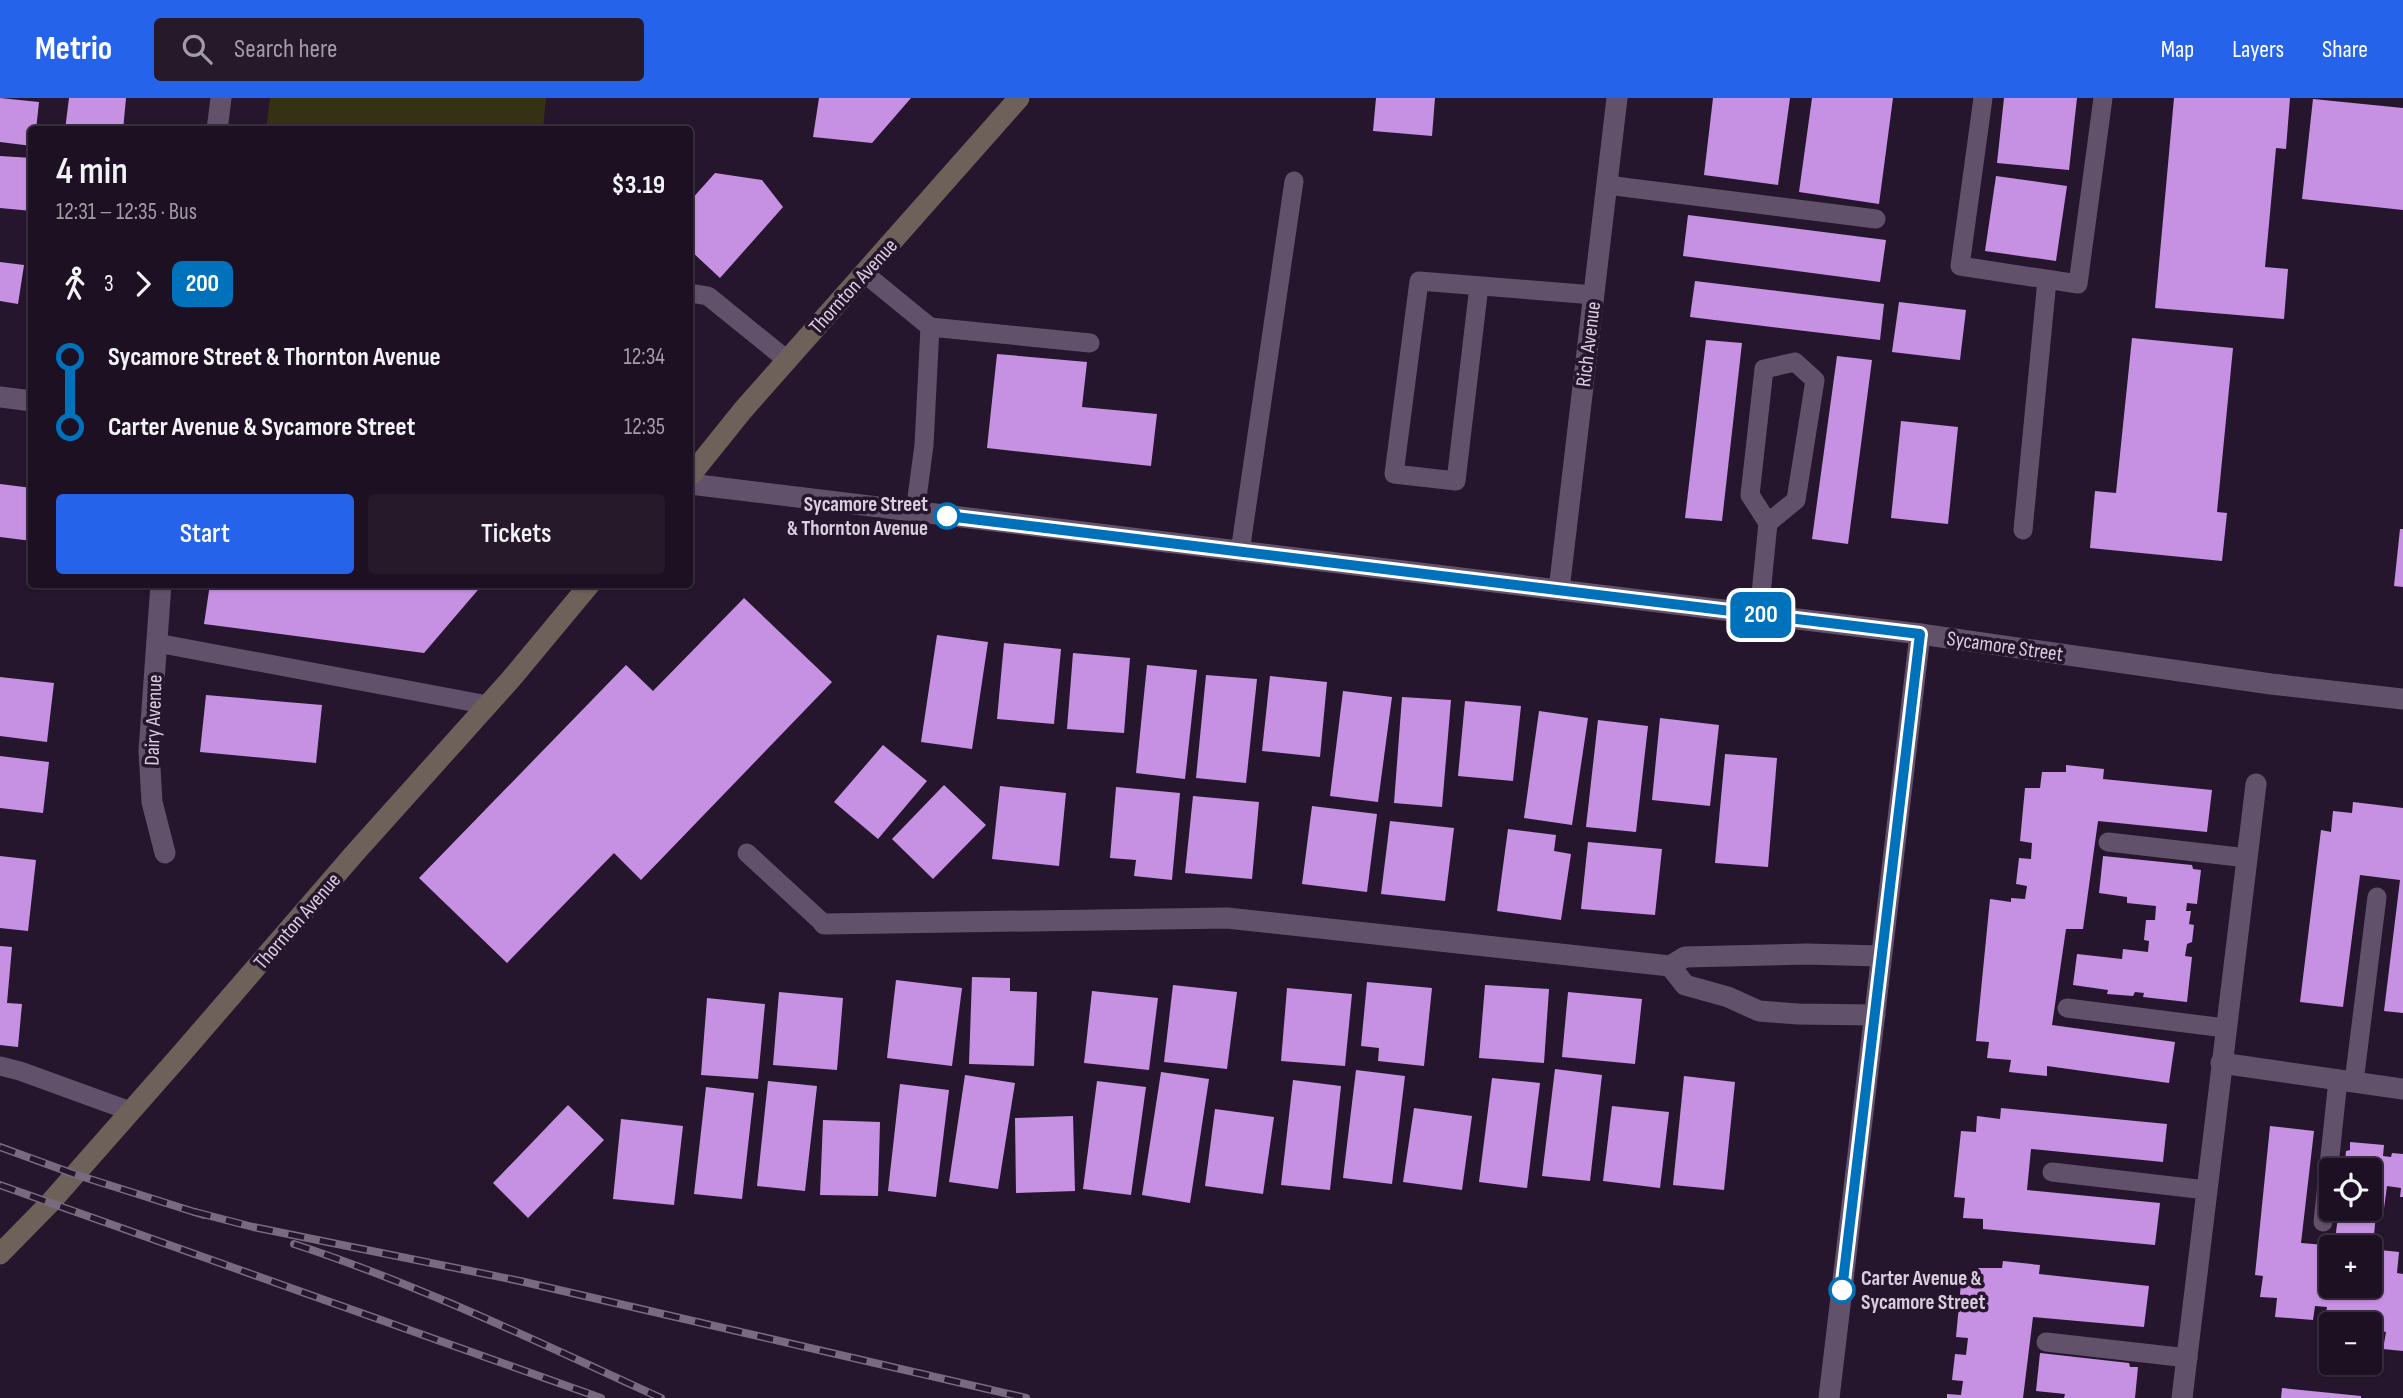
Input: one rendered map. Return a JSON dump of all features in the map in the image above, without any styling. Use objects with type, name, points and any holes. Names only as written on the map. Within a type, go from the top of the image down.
[{"type":"main road","name":"Thornton Avenue","points":[[693,473],[743,410],[1019,98]]},
{"type":"main road","name":"Thornton Avenue","points":[[0,1254],[49,1203],[488,705],[587,588]]},
{"type":"street","points":[[218,126],[222,98]]},
{"type":"street","name":"Rich Avenue","points":[[1559,590],[1617,98]]},
{"type":"street","points":[[0,397],[28,400]]},
{"type":"street","name":"Sycamore Street","points":[[693,484],[1920,634],[2271,684],[2403,699]]},
{"type":"street","name":"Dairy Avenue","points":[[161,588],[149,751],[152,802],[165,853]]},
{"type":"street","points":[[1829,1398],[1920,634]]},
{"type":"street","points":[[2182,1398],[2256,784]]},
{"type":"street","points":[[824,924],[1227,918],[1670,966],[1685,957],[1807,954],[1880,956]]},
{"type":"street","points":[[1670,966],[1685,985],[1728,997],[1759,1011],[1875,1015]]},
{"type":"street","points":[[2221,1063],[2403,1089]]},
{"type":"lane","points":[[1983,98],[1960,266],[2078,284],[2103,98]]},
{"type":"lane","points":[[1240,552],[1294,181]]},
{"type":"lane","points":[[1607,185],[1876,219]]},
{"type":"lane","points":[[864,273],[930,327],[1090,343]]},
{"type":"lane","points":[[2023,530],[2047,280]]},
{"type":"lane","points":[[1479,286],[1456,481],[1394,474],[1419,281],[1594,295]]},
{"type":"lane","points":[[693,294],[708,296],[787,360]]},
{"type":"lane","points":[[915,513],[924,445],[930,327]]},
{"type":"lane","points":[[1759,614],[1768,523],[1750,495],[1764,369],[1795,362],[1815,380],[1796,500],[1768,523]]},
{"type":"lane","points":[[157,643],[488,705]]},
{"type":"lane","points":[[2108,842],[2247,858]]},
{"type":"lane","points":[[747,853],[824,924]]},
{"type":"lane","points":[[2323,1222],[2377,897]]},
{"type":"lane","points":[[2067,1008],[2225,1028]]},
{"type":"lane","points":[[0,1066],[130,1111]]},
{"type":"lane","points":[[2052,1172],[2206,1190]]},
{"type":"lane","points":[[2046,1342],[2188,1358]]},
{"type":"shaded area","points":[[270,98],[546,98],[543,126],[266,126]]},
{"type":"building","points":[[0,98],[39,102],[36,126],[28,126],[28,146],[0,142]]},
{"type":"building","points":[[69,98],[126,98],[123,126],[66,126]]},
{"type":"building","points":[[819,98],[911,98],[872,143],[813,137]]},
{"type":"building","points":[[1376,98],[1435,98],[1432,136],[1373,131]]},
{"type":"building","points":[[1713,98],[1790,98],[1778,185],[1704,175]]},
{"type":"building","points":[[1812,98],[1893,98],[1879,204],[1799,192]]},
{"type":"building","points":[[2004,98],[2077,98],[2069,170],[1997,163]]},
{"type":"building","points":[[2174,98],[2290,98],[2286,149],[2276,148],[2265,267],[2288,269],[2284,319],[2155,308]]},
{"type":"building","points":[[2313,99],[2403,108],[2403,210],[2302,199]]},
{"type":"building","points":[[0,156],[28,158],[28,211],[0,208]]},
{"type":"building","points":[[715,173],[762,180],[783,207],[720,278],[693,253],[693,198]]},
{"type":"building","points":[[1996,176],[2067,186],[2056,261],[1985,251]]},
{"type":"building","points":[[1688,215],[1886,240],[1880,282],[1683,256]]},
{"type":"building","points":[[0,262],[24,265],[18,304],[0,301]]},
{"type":"building","points":[[1695,281],[1884,304],[1880,340],[1690,317]]},
{"type":"building","points":[[1899,302],[1966,310],[1960,360],[1892,352]]},
{"type":"building","points":[[2132,338],[2233,348],[2217,512],[2227,513],[2222,561],[2090,548],[2095,491],[2116,493]]},
{"type":"building","points":[[1706,340],[1742,343],[1722,521],[1685,518]]},
{"type":"building","points":[[997,354],[1087,362],[1082,407],[1157,414],[1151,466],[987,448]]},
{"type":"building","points":[[1837,356],[1872,360],[1848,544],[1812,539]]},
{"type":"building","points":[[1901,421],[1958,427],[1948,524],[1891,518]]},
{"type":"building","points":[[0,484],[28,488],[28,540],[0,537]]},
{"type":"building","points":[[2400,529],[2403,529],[2403,587],[2394,586]]},
{"type":"building","points":[[209,588],[480,588],[424,653],[204,624]]},
{"type":"building","points":[[744,598],[832,682],[641,880],[614,853],[507,963],[419,878],[626,665],[653,691]]},
{"type":"building","points":[[937,635],[988,642],[972,749],[921,742]]},
{"type":"building","points":[[1004,643],[1061,649],[1054,724],[997,719]]},
{"type":"building","points":[[1073,653],[1130,658],[1124,733],[1067,729]]},
{"type":"building","points":[[1147,665],[1197,670],[1185,779],[1136,773]]},
{"type":"building","points":[[1206,675],[1257,679],[1246,783],[1196,778]]},
{"type":"building","points":[[1270,676],[1327,682],[1320,757],[1262,751]]},
{"type":"building","points":[[0,677],[54,683],[47,742],[0,736]]},
{"type":"building","points":[[1343,691],[1392,697],[1378,802],[1330,796]]},
{"type":"building","points":[[206,695],[322,705],[316,763],[200,752]]},
{"type":"building","points":[[1402,697],[1451,700],[1442,807],[1394,803]]},
{"type":"building","points":[[1465,701],[1521,706],[1513,781],[1458,776]]},
{"type":"building","points":[[1539,711],[1588,718],[1572,825],[1524,818]]},
{"type":"building","points":[[1660,718],[1719,725],[1710,806],[1652,800]]},
{"type":"building","points":[[1598,720],[1648,726],[1636,832],[1586,827]]},
{"type":"building","points":[[883,745],[927,781],[878,839],[834,802]]},
{"type":"building","points":[[1725,754],[1777,758],[1768,867],[1715,863]]},
{"type":"building","points":[[0,756],[49,762],[43,813],[0,808]]},
{"type":"building","points":[[2066,765],[2104,769],[2103,779],[2212,790],[2207,832],[2098,821],[2083,929],[2066,929],[2052,1025],[2175,1042],[2169,1083],[2047,1066],[2047,1076],[2009,1072],[2011,1060],[1987,1058],[1989,1042],[1976,1041],[1990,899],[2011,902],[2011,898],[2025,899],[2027,886],[2016,884],[2019,858],[2031,859],[2032,843],[2020,841],[2025,788],[2040,788],[2042,772],[2066,772]]},
{"type":"building","points":[[944,785],[986,825],[933,879],[892,839]]},
{"type":"building","points":[[1000,786],[1066,793],[1059,866],[992,859]]},
{"type":"building","points":[[1116,787],[1180,793],[1172,880],[1134,876],[1136,860],[1110,858]]},
{"type":"building","points":[[1193,796],[1259,802],[1252,879],[1185,873]]},
{"type":"building","points":[[2353,802],[2403,808],[2403,1013],[2384,1011],[2400,880],[2360,875],[2343,1007],[2300,1002],[2321,830],[2331,832],[2333,811],[2352,813]]},
{"type":"building","points":[[1312,806],[1377,814],[1367,892],[1302,884]]},
{"type":"building","points":[[1390,821],[1454,828],[1445,901],[1381,894]]},
{"type":"building","points":[[1508,829],[1556,835],[1554,851],[1571,854],[1561,920],[1497,911]]},
{"type":"building","points":[[1588,842],[1662,849],[1655,915],[1581,909]]},
{"type":"building","points":[[0,856],[36,860],[28,931],[0,928]]},
{"type":"building","points":[[2103,856],[2192,865],[2193,869],[2201,870],[2197,904],[2187,903],[2186,911],[2191,911],[2189,924],[2194,925],[2192,942],[2187,944],[2185,956],[2192,957],[2187,1002],[2143,997],[2144,993],[2135,992],[2133,996],[2107,994],[2108,990],[2073,985],[2077,954],[2122,959],[2123,949],[2148,952],[2149,941],[2144,940],[2146,920],[2155,920],[2156,906],[2127,903],[2127,897],[2099,893]]},
{"type":"building","points":[[0,946],[12,947],[7,1003],[22,1004],[18,1047],[0,1045]]},
{"type":"building","points":[[972,977],[1010,978],[1010,991],[1037,992],[1034,1066],[969,1064]]},
{"type":"building","points":[[896,980],[962,988],[952,1066],[887,1058]]},
{"type":"building","points":[[1367,982],[1432,988],[1424,1066],[1378,1061],[1379,1048],[1361,1046]]},
{"type":"building","points":[[1173,985],[1237,992],[1227,1069],[1164,1062]]},
{"type":"building","points":[[1485,985],[1549,989],[1544,1063],[1479,1058]]},
{"type":"building","points":[[1287,988],[1352,994],[1345,1066],[1281,1061]]},
{"type":"building","points":[[1092,991],[1158,998],[1149,1070],[1084,1063]]},
{"type":"building","points":[[779,992],[843,998],[837,1070],[773,1065]]},
{"type":"building","points":[[1568,992],[1642,999],[1635,1064],[1562,1057]]},
{"type":"building","points":[[707,998],[765,1004],[758,1079],[701,1075]]},
{"type":"building","points":[[1555,1069],[1602,1075],[1590,1181],[1542,1176]]},
{"type":"building","points":[[1356,1070],[1405,1076],[1392,1184],[1343,1178]]},
{"type":"building","points":[[1161,1072],[1209,1079],[1190,1203],[1142,1195]]},
{"type":"building","points":[[965,1075],[1015,1083],[998,1189],[949,1182]]},
{"type":"building","points":[[1684,1076],[1735,1082],[1724,1190],[1673,1185]]},
{"type":"building","points":[[1492,1078],[1540,1083],[1527,1188],[1479,1182]]},
{"type":"building","points":[[1293,1080],[1341,1086],[1330,1190],[1281,1185]]},
{"type":"building","points":[[768,1081],[817,1086],[805,1191],[757,1186]]},
{"type":"building","points":[[1097,1081],[1146,1087],[1131,1195],[1083,1189]]},
{"type":"building","points":[[900,1084],[949,1090],[936,1197],[888,1191]]},
{"type":"building","points":[[706,1087],[754,1093],[742,1199],[694,1194]]},
{"type":"building","points":[[568,1105],[604,1140],[528,1218],[493,1183]]},
{"type":"building","points":[[1612,1106],[1669,1112],[1660,1188],[1603,1181]]},
{"type":"building","points":[[1414,1108],[1472,1116],[1462,1190],[1403,1182]]},
{"type":"building","points":[[2001,1108],[2167,1124],[2163,1162],[2031,1149],[2027,1190],[2160,1203],[2155,1245],[1983,1229],[1983,1219],[1963,1218],[1965,1198],[1954,1197],[1961,1131],[1976,1132],[1977,1116],[2000,1119]]},
{"type":"building","points":[[1215,1109],[1274,1117],[1263,1194],[1205,1186]]},
{"type":"building","points":[[1073,1116],[1075,1191],[1016,1193],[1015,1118]]},
{"type":"building","points":[[621,1119],[683,1126],[674,1205],[613,1199]]},
{"type":"building","points":[[823,1120],[880,1122],[878,1196],[820,1195]]},
{"type":"building","points":[[2270,1126],[2314,1131],[2301,1243],[2319,1244],[2319,1298],[2382,1298],[2382,1250],[2399,1252],[2397,1273],[2403,1274],[2403,1351],[2383,1349],[2386,1332],[2382,1331],[2382,1312],[2326,1312],[2327,1307],[2315,1306],[2313,1320],[2275,1317],[2277,1298],[2260,1297],[2263,1276],[2255,1275]]},
{"type":"building","points":[[2350,1142],[2384,1145],[2383,1156],[2403,1154],[2403,1197],[2400,1197],[2401,1188],[2387,1186],[2383,1216],[2382,1158],[2345,1158],[2346,1151],[2350,1150]]},
{"type":"building","points":[[2337,1221],[2375,1221],[2374,1235],[2336,1235]]},
{"type":"building","points":[[2003,1261],[2040,1265],[2039,1274],[2149,1286],[2144,1327],[2033,1317],[2023,1398],[1947,1398],[1947,1394],[1961,1395],[1963,1381],[1952,1380],[1955,1354],[1966,1355],[1968,1338],[1956,1337],[1961,1283],[1976,1284],[1978,1268],[2002,1268]]},
{"type":"building","points":[[2040,1353],[2129,1363],[2130,1367],[2138,1367],[2135,1398],[2064,1398],[2065,1394],[2036,1391]]},
{"type":"building","points":[[2282,1388],[2361,1396],[2361,1398],[2281,1398]]},
{"type":"railway","points":[[0,1147],[74,1174],[204,1215]]},
{"type":"railway","points":[[0,1185],[601,1398]]},
{"type":"railway","points":[[195,1212],[253,1227],[520,1281],[1026,1398]]},
{"type":"railway","points":[[294,1244],[434,1296],[661,1398]]},
{"type":"bus line","name":"200","points":[[947,516],[1920,634],[1842,1290]]},
{"type":"place","name":"Sycamore Street & Thornton Avenue","points":[[947,516]]},
{"type":"place","name":"Carter Avenue & Sycamore Street","points":[[1842,1290]]}]
